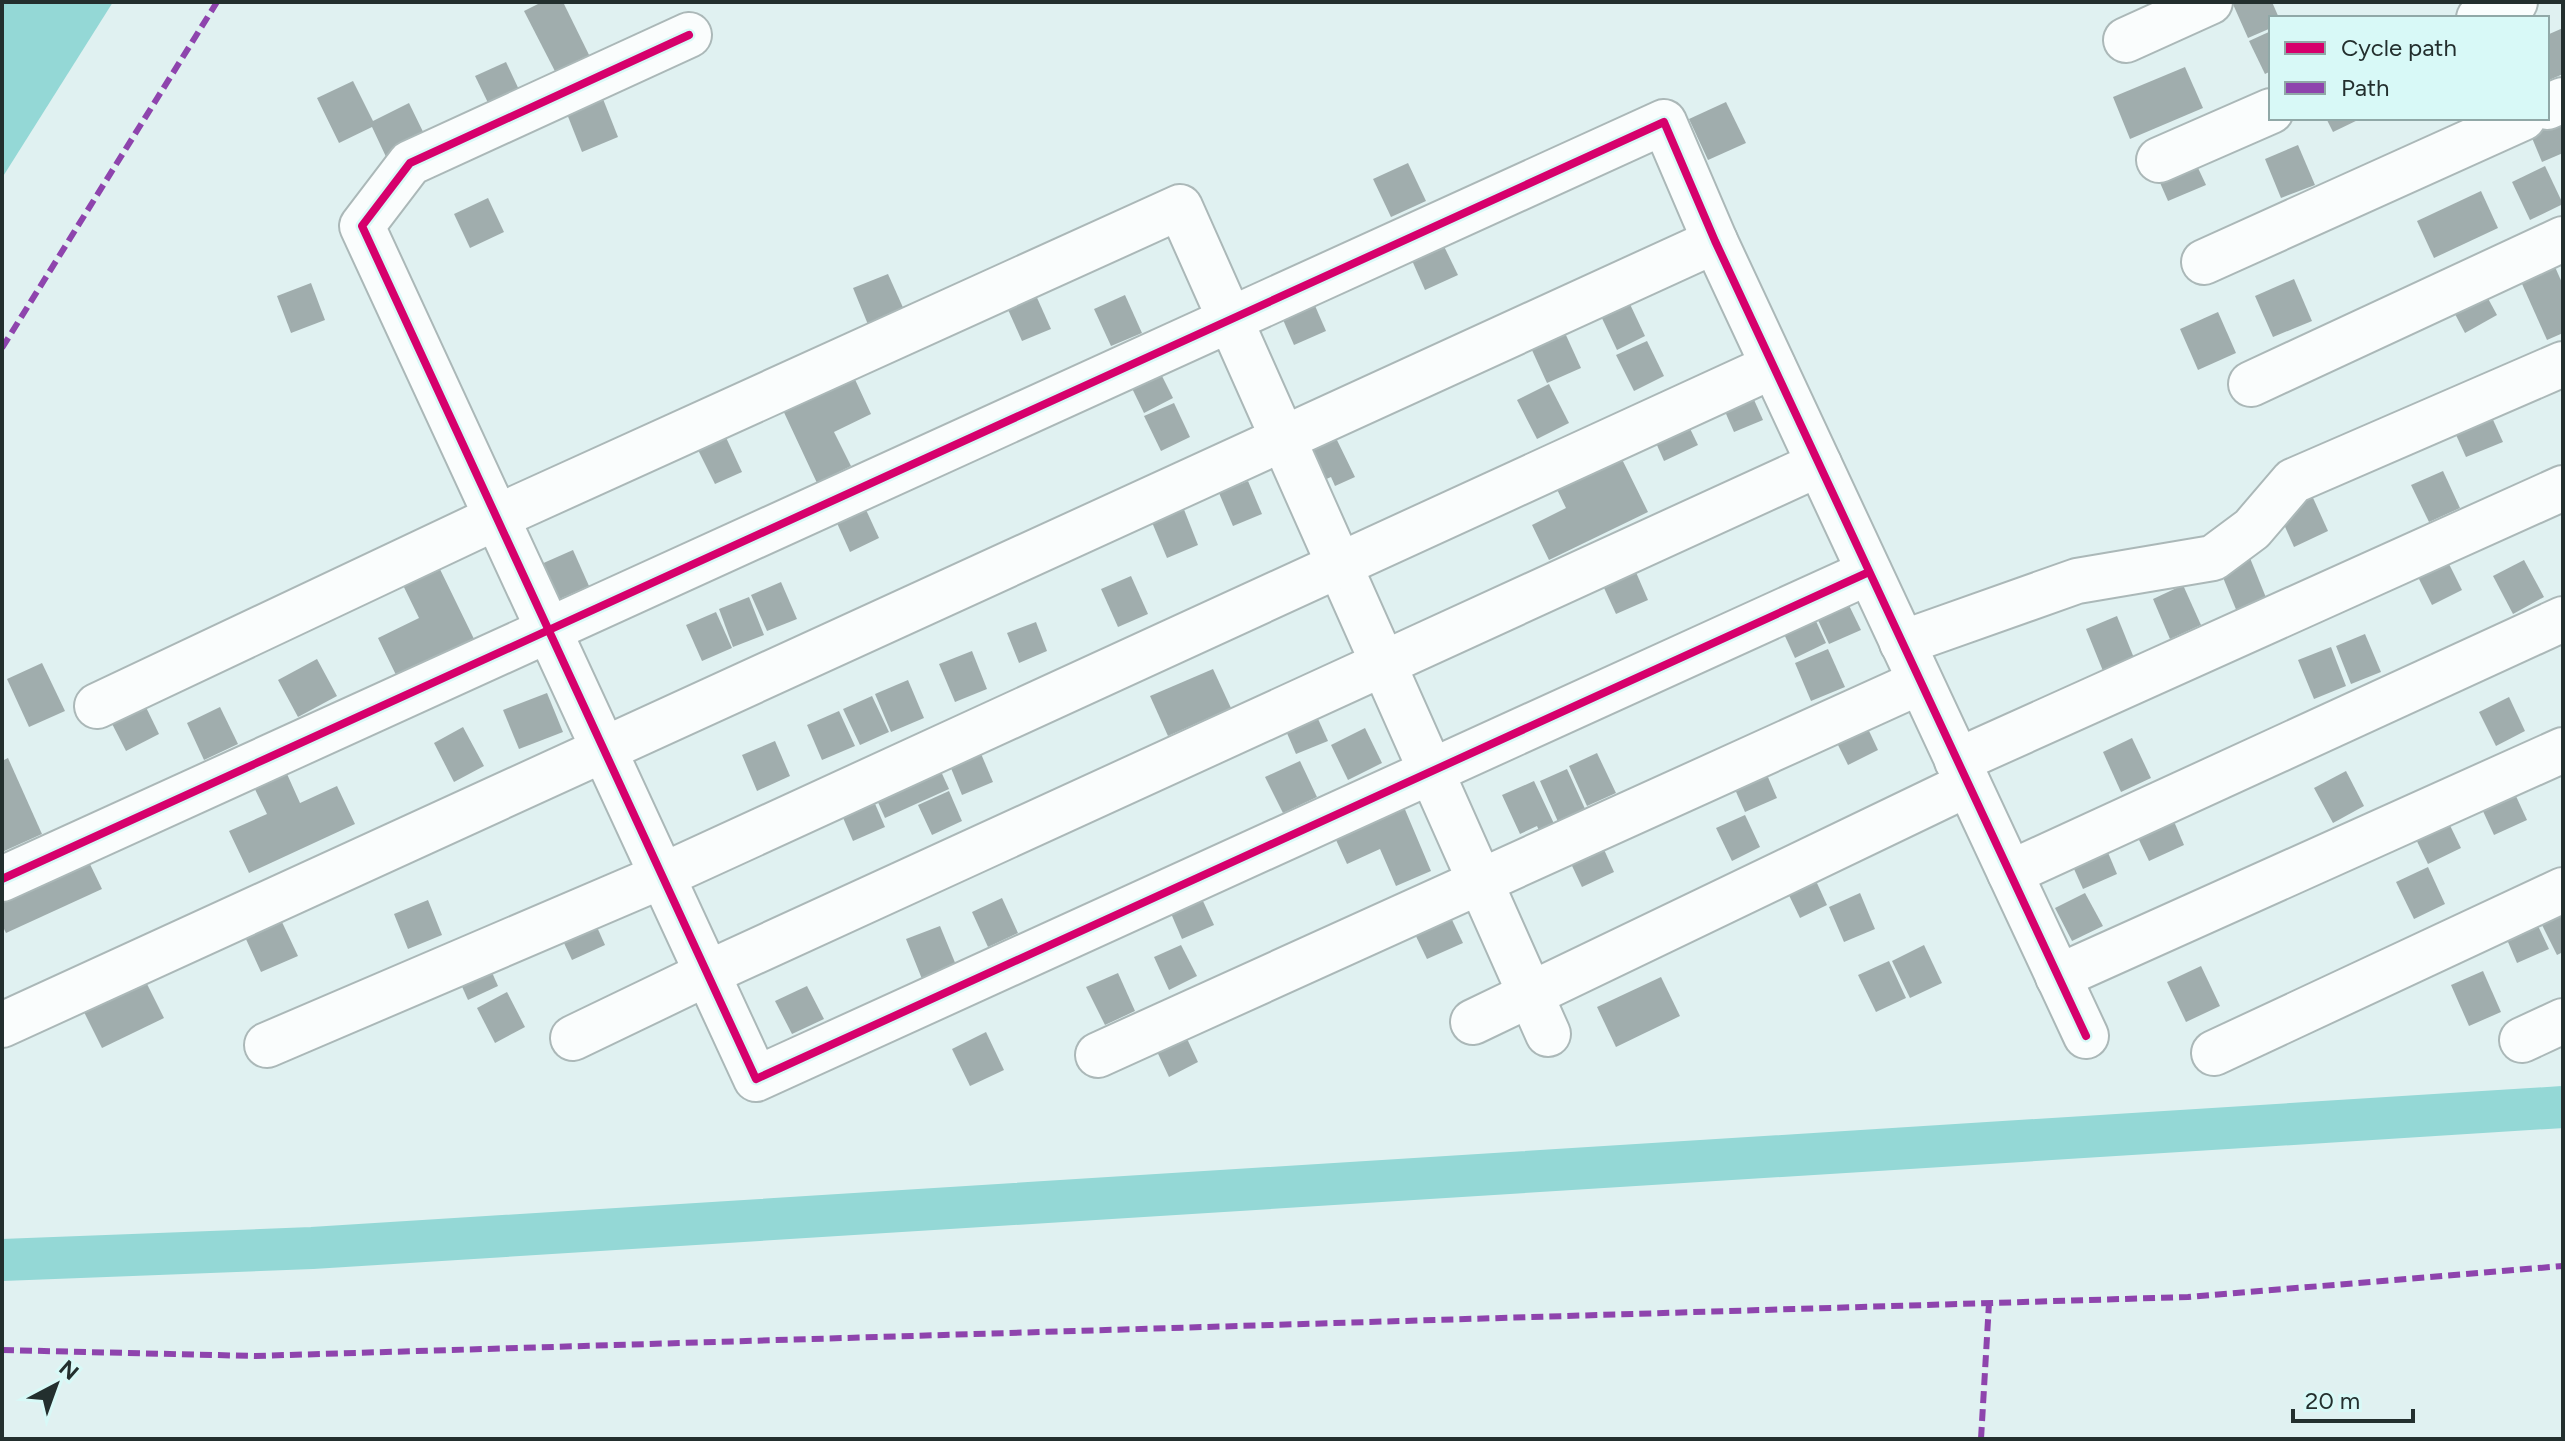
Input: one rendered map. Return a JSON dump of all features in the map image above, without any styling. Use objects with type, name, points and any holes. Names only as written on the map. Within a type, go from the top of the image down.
[{"type":"street","points":[[2126,40],[2210,2]]},
{"type":"street","points":[[2484,16],[2515,2]]},
{"type":"street","points":[[689,35],[410,163],[362,226],[756,1079],[1869,572]]},
{"type":"street","points":[[2159,160],[2269,112]]},
{"type":"street","points":[[2204,262],[2519,120]]},
{"type":"street","points":[[2,879],[1664,122],[1715,241],[2086,1036]]},
{"type":"street","points":[[97,706],[497,517],[1180,207],[1548,1034]]},
{"type":"street","points":[[2251,384],[2563,239]]},
{"type":"street","points":[[2,1025],[1715,241]]},
{"type":"street","points":[[1098,1055],[1481,882],[1911,662],[2077,581],[2213,558],[2252,529],[2293,481],[2563,364]]},
{"type":"street","points":[[267,1045],[662,876],[1773,366]]},
{"type":"street","points":[[573,1038],[708,973],[1819,464]]},
{"type":"street","points":[[1473,1022],[1963,773],[2563,488]]},
{"type":"street","points":[[2010,873],[2563,619]]},
{"type":"street","points":[[2058,977],[2563,750]]},
{"type":"street","points":[[2214,1053],[2563,890]]},
{"type":"street","points":[[2522,1040],[2563,1021]]},
{"type":"water","points":[[2,2],[113,2],[2,178]]},
{"type":"building","points":[[542,2],[563,2],[594,65],[560,81],[524,11]]},
{"type":"building","points":[[2232,2],[2272,2],[2278,16],[2269,16],[2269,29],[2248,38]]},
{"type":"building","points":[[2563,28],[2563,74],[2549,80],[2549,34]]},
{"type":"building","points":[[2269,32],[2269,72],[2265,74],[2249,41]]},
{"type":"building","points":[[506,62],[521,94],[491,109],[475,76]]},
{"type":"building","points":[[2185,67],[2203,108],[2130,139],[2113,97]]},
{"type":"building","points":[[353,81],[373,121],[409,103],[428,142],[388,161],[372,127],[339,143],[317,98]]},
{"type":"building","points":[[603,99],[618,137],[582,152],[567,114]]},
{"type":"building","points":[[1726,102],[1746,143],[1708,160],[1689,119]]},
{"type":"building","points":[[2563,115],[2563,153],[2542,162],[2527,126]]},
{"type":"building","points":[[2327,120],[2358,120],[2333,132]]},
{"type":"building","points":[[2298,145],[2315,185],[2281,198],[2265,159]]},
{"type":"building","points":[[2191,153],[2206,185],[2168,201],[2154,169]]},
{"type":"building","points":[[1408,163],[1426,201],[1391,217],[1373,179]]},
{"type":"building","points":[[2545,166],[2563,204],[2530,220],[2512,182]]},
{"type":"building","points":[[2481,191],[2498,228],[2434,258],[2417,221]]},
{"type":"building","points":[[488,198],[504,232],[470,248],[454,214]]},
{"type":"building","points":[[1438,234],[1458,275],[1425,290],[1407,249]]},
{"type":"building","points":[[2548,251],[2563,285],[2563,333],[2547,340],[2514,266]]},
{"type":"building","points":[[888,274],[905,312],[869,327],[853,288]]},
{"type":"building","points":[[2294,279],[2312,321],[2273,337],[2255,296]]},
{"type":"building","points":[[2478,280],[2497,315],[2465,333],[2446,297]]},
{"type":"building","points":[[311,283],[325,320],[291,333],[277,296]]},
{"type":"building","points":[[1034,291],[1051,329],[1022,341],[1005,303]]},
{"type":"building","points":[[1309,292],[1326,331],[1294,345],[1277,306]]},
{"type":"building","points":[[1125,295],[1142,333],[1111,346],[1094,309]]},
{"type":"building","points":[[1628,300],[1645,336],[1617,350],[1600,314]]},
{"type":"building","points":[[2218,312],[2236,353],[2198,370],[2180,329]]},
{"type":"building","points":[[1565,333],[1581,368],[1547,383],[1531,348]]},
{"type":"building","points":[[1647,341],[1664,376],[1634,391],[1616,355]]},
{"type":"building","points":[[1156,364],[1173,398],[1144,413],[1127,378]]},
{"type":"building","points":[[852,373],[871,414],[834,432],[851,466],[817,483],[781,406]]},
{"type":"building","points":[[1549,384],[1569,423],[1537,439],[1517,400]]},
{"type":"building","points":[[1747,384],[1763,420],[1734,432],[1719,398]]},
{"type":"building","points":[[2485,402],[2503,442],[2466,457],[2448,417]]},
{"type":"building","points":[[1174,403],[1190,437],[1161,451],[1144,416]]},
{"type":"building","points":[[1682,412],[1698,445],[1664,461],[1649,427]]},
{"type":"building","points":[[723,431],[742,472],[715,484],[695,444]]},
{"type":"building","points":[[1335,436],[1355,477],[1335,486],[1331,477],[1315,484],[1300,452]]},
{"type":"building","points":[[1614,443],[1648,512],[1549,560],[1532,525],[1566,508],[1550,475]]},
{"type":"building","points":[[2443,471],[2460,508],[2429,522],[2411,485]]},
{"type":"building","points":[[1248,481],[1262,514],[1233,526],[1219,493]]},
{"type":"building","points":[[2309,489],[2328,531],[2294,547],[2275,504]]},
{"type":"building","points":[[861,499],[879,538],[850,552],[832,512]]},
{"type":"building","points":[[1183,507],[1198,545],[1167,558],[1151,520]]},
{"type":"building","points":[[573,550],[589,586],[555,601],[539,565]]},
{"type":"building","points":[[2443,552],[2462,590],[2432,605],[2413,567]]},
{"type":"building","points":[[2250,558],[2267,600],[2237,612],[2220,570]]},
{"type":"building","points":[[2524,560],[2544,597],[2513,614],[2493,576]]},
{"type":"building","points":[[436,561],[475,641],[398,679],[378,638],[419,618],[400,579]]},
{"type":"building","points":[[1632,563],[1648,600],[1616,614],[1599,577]]},
{"type":"building","points":[[1131,576],[1148,614],[1118,627],[1101,589]]},
{"type":"building","points":[[781,582],[797,619],[767,631],[751,595]]},
{"type":"building","points":[[2183,585],[2201,625],[2170,639],[2153,599]]},
{"type":"building","points":[[1843,593],[1861,630],[1829,644],[1812,607]]},
{"type":"building","points":[[749,597],[764,635],[733,647],[719,609]]},
{"type":"building","points":[[1810,608],[1826,643],[1795,658],[1779,623]]},
{"type":"building","points":[[716,612],[732,648],[702,661],[686,625]]},
{"type":"building","points":[[2117,616],[2134,658],[2103,671],[2086,629]]},
{"type":"building","points":[[1036,622],[1047,651],[1019,663],[1007,633]]},
{"type":"building","points":[[2365,634],[2381,672],[2351,684],[2336,646]]},
{"type":"building","points":[[2331,647],[2346,686],[2314,699],[2298,660]]},
{"type":"building","points":[[1828,649],[1845,687],[1811,701],[1795,663]]},
{"type":"building","points":[[972,651],[987,689],[955,702],[939,664]]},
{"type":"building","points":[[317,659],[337,696],[298,717],[278,680]]},
{"type":"building","points":[[42,663],[65,711],[29,727],[7,679]]},
{"type":"building","points":[[1213,669],[1231,708],[1168,736],[1150,696]]},
{"type":"building","points":[[908,680],[924,718],[891,732],[875,694]]},
{"type":"building","points":[[547,693],[563,732],[519,749],[503,710]]},
{"type":"building","points":[[872,696],[889,732],[860,745],[843,709]]},
{"type":"building","points":[[141,697],[159,734],[126,751],[107,714]]},
{"type":"building","points":[[2509,697],[2525,731],[2496,746],[2479,712]]},
{"type":"building","points":[[220,707],[238,744],[204,760],[187,723]]},
{"type":"building","points":[[1314,710],[1328,741],[1296,754],[1283,724]]},
{"type":"building","points":[[839,711],[855,746],[822,760],[807,725]]},
{"type":"building","points":[[1862,716],[1878,750],[1848,765],[1831,731]]},
{"type":"building","points":[[463,727],[484,766],[454,782],[434,743]]},
{"type":"building","points":[[1365,728],[1382,763],[1348,780],[1331,745]]},
{"type":"building","points":[[2132,738],[2151,778],[2121,792],[2103,752]]},
{"type":"building","points":[[775,741],[790,776],[757,791],[742,755]]},
{"type":"building","points":[[976,742],[993,782],[962,795],[946,756]]},
{"type":"building","points":[[1597,753],[1616,793],[1587,806],[1569,766]]},
{"type":"building","points":[[933,754],[949,789],[885,818],[869,782]]},
{"type":"building","points":[[8,758],[42,834],[2,852],[2,761]]},
{"type":"building","points":[[1300,761],[1317,797],[1283,813],[1265,777]]},
{"type":"building","points":[[1761,761],[1777,798],[1745,812],[1729,776]]},
{"type":"building","points":[[283,765],[300,803],[337,786],[355,824],[249,873],[229,831],[267,814],[250,779]]},
{"type":"building","points":[[1567,769],[1586,811],[1559,824],[1540,781]]},
{"type":"building","points":[[2346,771],[2364,806],[2333,823],[2314,788]]},
{"type":"building","points":[[1534,781],[1557,830],[1542,837],[1537,826],[1520,834],[1502,795]]},
{"type":"building","points":[[2509,781],[2527,820],[2494,835],[2476,796]]},
{"type":"building","points":[[867,785],[885,827],[853,841],[835,799]]},
{"type":"building","points":[[949,791],[962,821],[932,835],[918,805]]},
{"type":"building","points":[[1401,800],[1431,871],[1396,886],[1380,849],[1347,864],[1331,829]]},
{"type":"building","points":[[2167,805],[2184,845],[2149,861],[2130,821]]},
{"type":"building","points":[[2442,809],[2461,848],[2428,864],[2409,825]]},
{"type":"building","points":[[1745,815],[1760,847],[1732,861],[1716,828]]},
{"type":"building","points":[[1598,836],[1614,872],[1582,887],[1565,851]]},
{"type":"building","points":[[2101,836],[2117,874],[2083,889],[2066,851]]},
{"type":"building","points":[[86,856],[102,889],[6,933],[2,925],[2,894]]},
{"type":"building","points":[[2428,867],[2445,904],[2414,919],[2396,882]]},
{"type":"building","points":[[1811,870],[1827,905],[1800,918],[1783,883]]},
{"type":"building","points":[[1197,888],[1214,925],[1182,939],[1166,902]]},
{"type":"building","points":[[1860,893],[1875,929],[1844,942],[1829,907]]},
{"type":"building","points":[[2085,893],[2103,926],[2072,941],[2055,908]]},
{"type":"building","points":[[1002,898],[1018,933],[988,947],[972,912]]},
{"type":"building","points":[[428,900],[442,935],[408,949],[394,914]]},
{"type":"building","points":[[2563,902],[2563,952],[2557,955],[2537,915]]},
{"type":"building","points":[[1445,905],[1463,943],[1427,959],[1409,922]]},
{"type":"building","points":[[2529,907],[2549,949],[2517,963],[2499,921]]},
{"type":"building","points":[[589,909],[605,945],[572,960],[555,924]]},
{"type":"building","points":[[281,920],[298,956],[261,972],[245,937]]},
{"type":"building","points":[[940,926],[956,965],[922,979],[906,939]]},
{"type":"building","points":[[1181,945],[1197,976],[1169,990],[1154,957]]},
{"type":"building","points":[[1924,945],[1942,983],[1910,998],[1892,961]]},
{"type":"building","points":[[486,959],[498,986],[468,1000],[455,971]]},
{"type":"building","points":[[1889,961],[1906,998],[1876,1012],[1858,975]]},
{"type":"building","points":[[2201,966],[2220,1006],[2186,1022],[2167,982]]},
{"type":"building","points":[[2483,971],[2501,1012],[2469,1026],[2451,985]]},
{"type":"building","points":[[1118,973],[1135,1011],[1105,1025],[1086,987]]},
{"type":"building","points":[[1661,977],[1680,1016],[1616,1047],[1597,1007]]},
{"type":"building","points":[[146,982],[164,1018],[102,1048],[84,1012]]},
{"type":"building","points":[[807,986],[824,1019],[792,1034],[775,1001]]},
{"type":"building","points":[[507,992],[525,1027],[495,1043],[477,1008]]},
{"type":"building","points":[[1181,1026],[1198,1062],[1169,1077],[1152,1041]]},
{"type":"building","points":[[986,1032],[1004,1070],[970,1086],[952,1049]]},
{"type":"waterway","points":[[2,1260],[312,1248],[2563,1107]]},
{"type":"marked path","points":[[2,348],[217,2]]},
{"type":"marked path","points":[[2,1350],[255,1356],[2188,1297],[2563,1266]]},
{"type":"marked path","points":[[1981,1439],[1989,1303]]},
{"type":"cycle path","points":[[689,35],[410,163],[362,226],[756,1079],[1869,572]]},
{"type":"cycle path","points":[[2,879],[1664,122],[1715,241],[2086,1036]]}]
